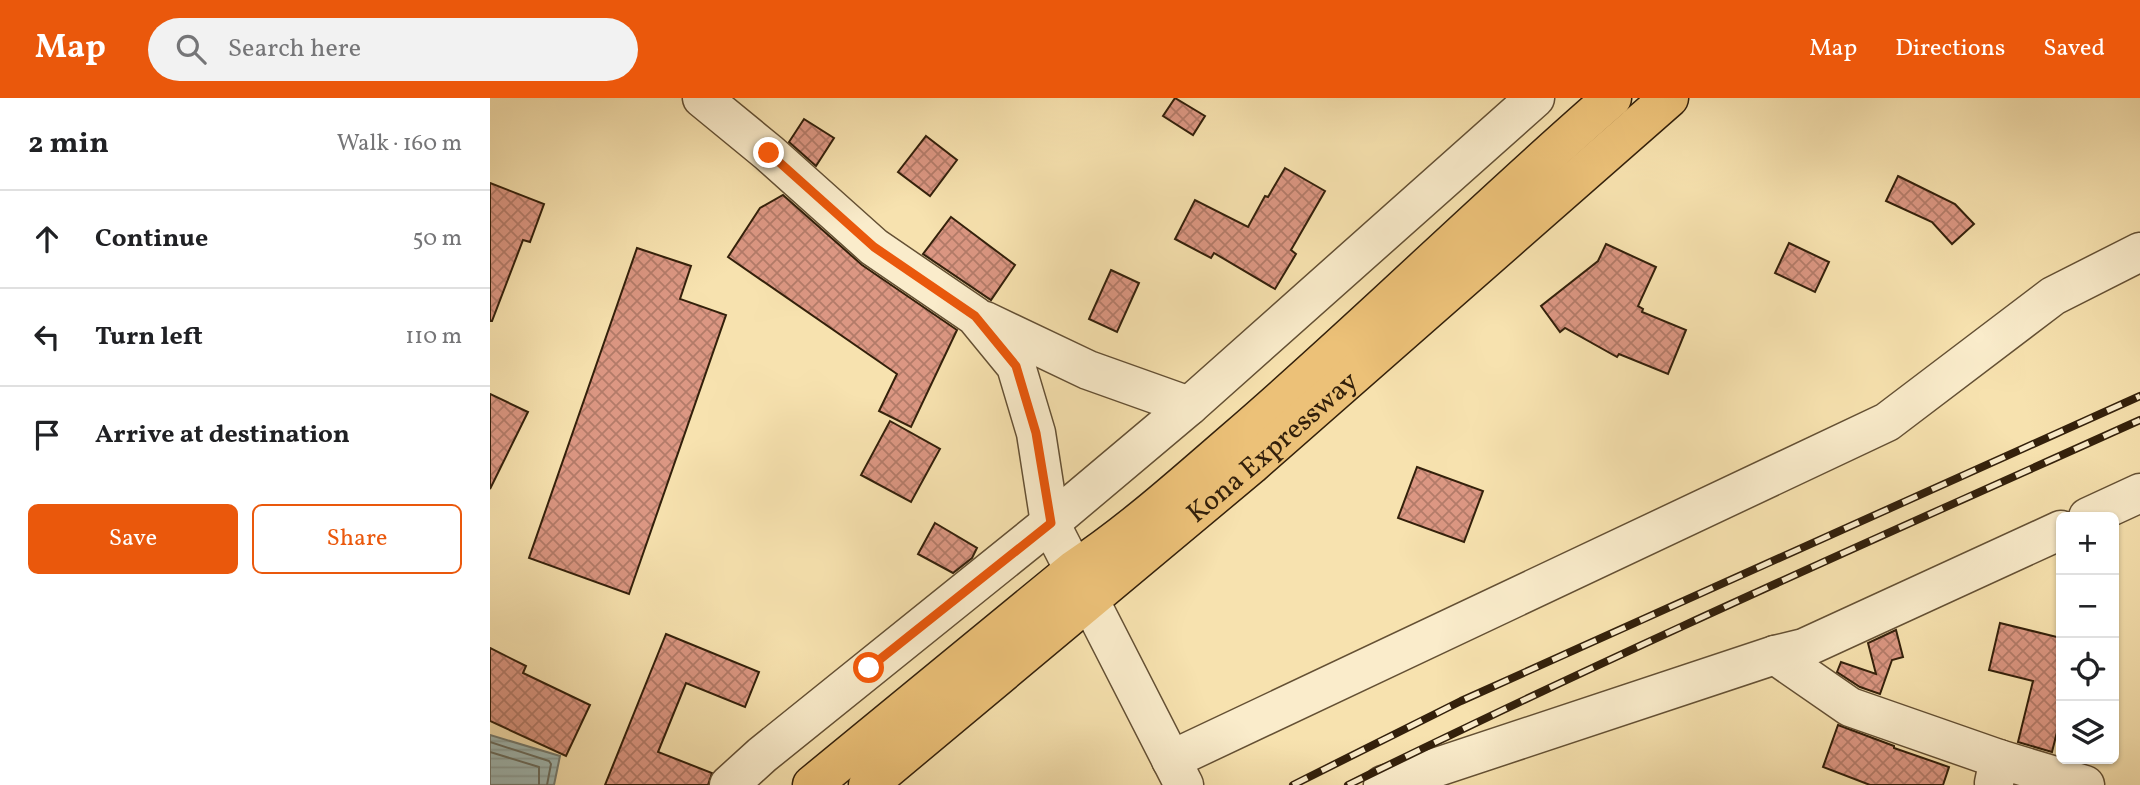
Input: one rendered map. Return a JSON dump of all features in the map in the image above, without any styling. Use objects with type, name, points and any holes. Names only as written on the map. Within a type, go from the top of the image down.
[{"type":"highway","name":"Kona Expressway","points":[[868,785],[1082,585],[1121,538],[1304,381],[1538,163],[1612,98]]},
{"type":"highway","name":"Kona Expressway","points":[[812,785],[1272,446],[1669,98]]},
{"type":"street","points":[[702,98],[769,153],[874,247],[975,316],[1088,370],[1189,406]]},
{"type":"street","points":[[729,785],[804,720],[1051,523],[1189,406],[1535,98]]},
{"type":"street","points":[[975,316],[1016,366],[1036,433],[1051,523],[1178,773],[1887,422],[2053,296],[2140,252]]},
{"type":"street","points":[[2099,512],[2140,494]]},
{"type":"street","points":[[1383,785],[1775,655],[1804,648],[2056,532]]},
{"type":"street","points":[[1775,655],[1850,706],[1997,772],[2085,785]]},
{"type":"water","points":[[490,735],[560,756],[554,785],[490,785]]},
{"type":"building","points":[[1175,98],[1205,116],[1193,135],[1163,116]]},
{"type":"building","points":[[804,119],[834,138],[816,166],[789,142]]},
{"type":"building","points":[[926,136],[957,160],[930,196],[898,172]]},
{"type":"building","points":[[1285,168],[1325,191],[1291,250],[1296,254],[1275,289],[1214,253],[1211,258],[1175,239],[1195,200],[1248,227]]},
{"type":"building","points":[[1898,176],[1955,204],[1974,224],[1952,244],[1932,222],[1886,201]]},
{"type":"building","points":[[490,183],[544,204],[530,242],[523,240],[492,321],[490,321]]},
{"type":"building","points":[[783,195],[862,265],[957,330],[911,427],[879,411],[897,374],[728,257],[760,208]]},
{"type":"building","points":[[951,217],[1015,265],[991,300],[923,254]]},
{"type":"building","points":[[1789,243],[1829,262],[1815,292],[1775,273]]},
{"type":"building","points":[[1606,244],[1656,267],[1638,306],[1643,309],[1642,312],[1686,330],[1668,374],[1619,354],[1617,357],[1565,328],[1560,332],[1541,306],[1598,261]]},
{"type":"building","points":[[637,248],[691,266],[680,299],[726,315],[629,594],[529,558]]},
{"type":"building","points":[[1111,270],[1139,283],[1117,332],[1089,319]]},
{"type":"building","points":[[490,394],[528,412],[490,489]]},
{"type":"building","points":[[890,421],[940,449],[911,502],[861,475]]},
{"type":"building","points":[[1417,467],[1483,491],[1464,542],[1398,518]]},
{"type":"building","points":[[935,523],[977,548],[972,558],[953,573],[918,554]]},
{"type":"building","points":[[2000,623],[2056,637],[2056,736],[2052,752],[2018,742],[2033,681],[1989,670]]},
{"type":"building","points":[[1896,630],[1903,657],[1892,660],[1880,694],[1860,687],[1837,672],[1841,662],[1876,674],[1868,643]]},
{"type":"building","points":[[666,634],[759,672],[745,707],[686,683],[658,752],[712,773],[708,785],[605,785]]},
{"type":"building","points":[[490,648],[526,666],[523,673],[590,705],[566,756],[490,721]]},
{"type":"building","points":[[1838,725],[1949,767],[1943,785],[1870,785],[1823,767]]},
{"type":"railway","points":[[1293,785],[1461,701],[2140,396]]},
{"type":"railway","points":[[1348,785],[1643,644],[2140,420]]},
{"type":"route","points":[[769,153],[874,247],[975,316],[1016,366],[1036,433],[1051,523],[869,668]]}]
